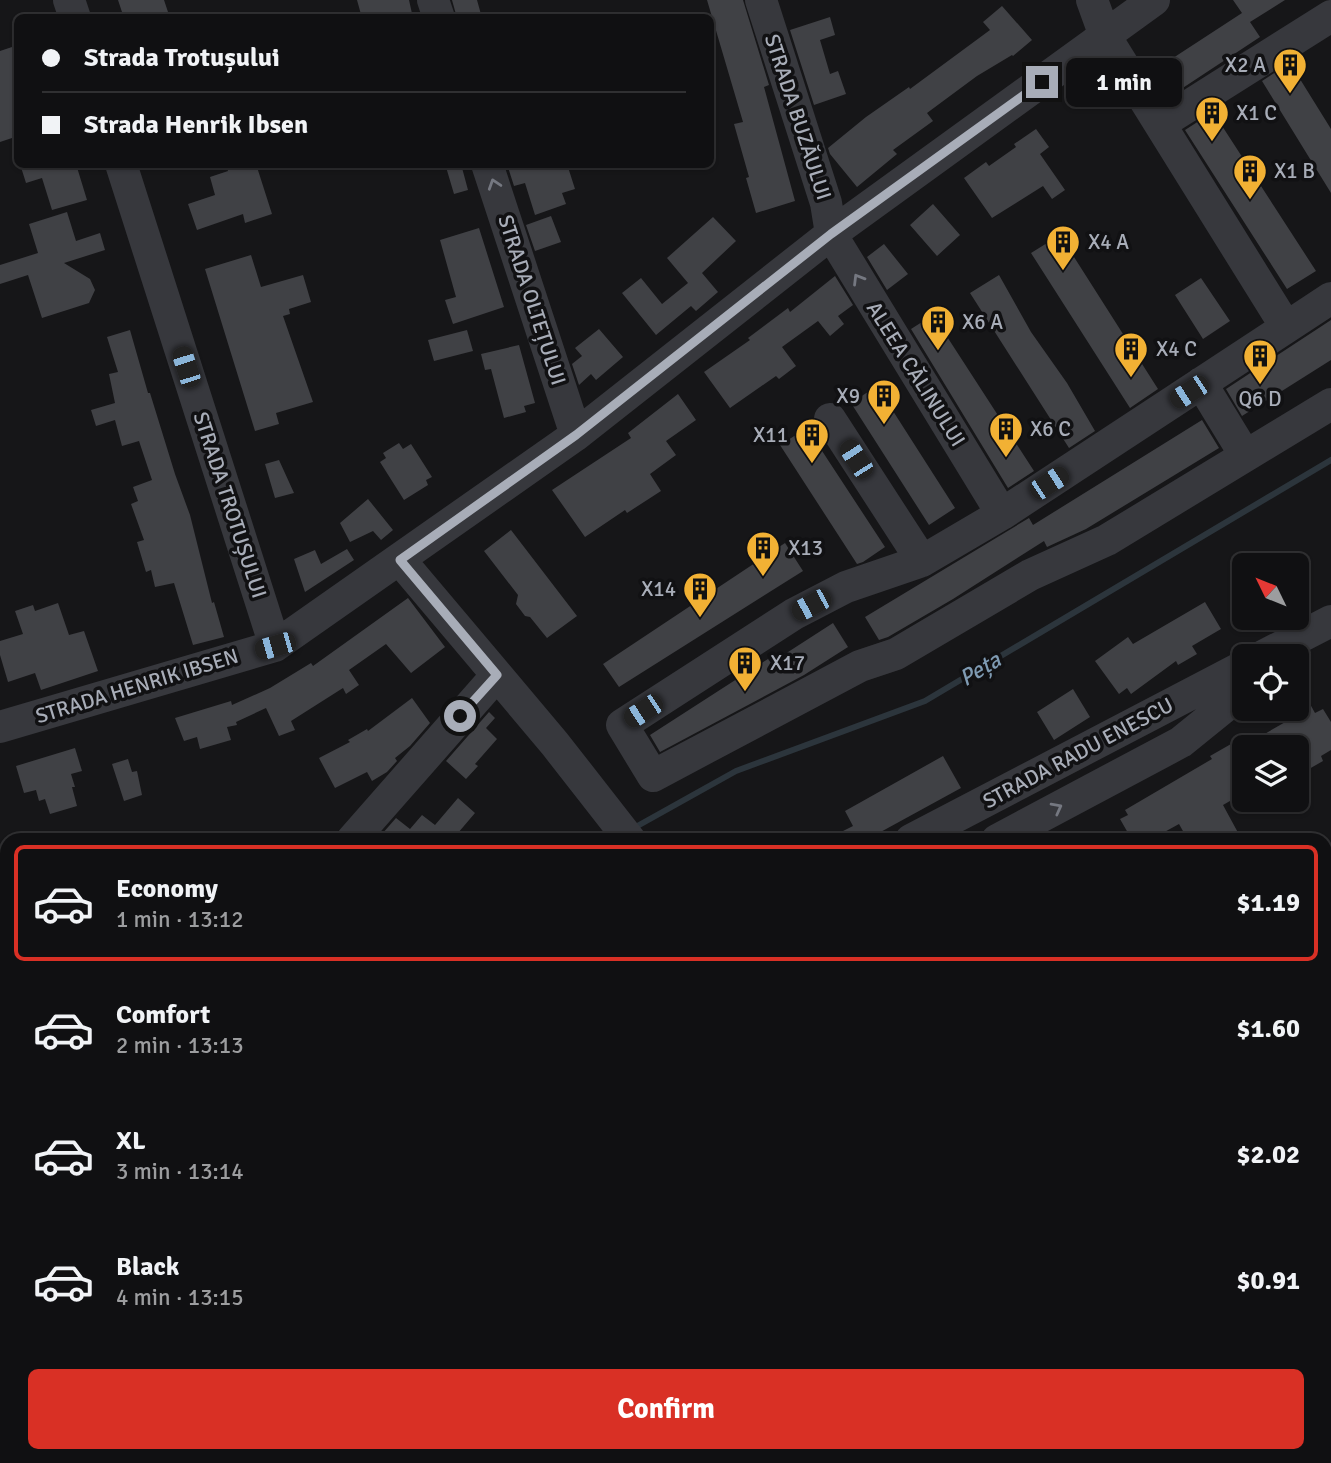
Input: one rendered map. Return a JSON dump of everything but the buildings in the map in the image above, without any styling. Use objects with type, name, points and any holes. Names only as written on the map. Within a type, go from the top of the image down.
[{"type":"street","name":"STRADA BUZĂULUI","points":[[761,0],[826,203],[831,234]]},
{"type":"street","points":[[1091,0],[1105,36],[1286,327]]},
{"type":"street","name":"STRADA HENRIK IBSEN","points":[[0,727],[275,646],[576,435],[831,234],[1154,0]]},
{"type":"street","points":[[1160,124],[1327,26]]},
{"type":"street","name":"STRADA TROTUȘULUI","points":[[122,168],[275,646]]},
{"type":"street","name":"STRADA OLTEȚULUI","points":[[488,168],[576,435]]},
{"type":"street","name":"ALEEA CĂLINULUI","points":[[831,234],[1002,514]]},
{"type":"street","points":[[1331,298],[1002,514],[922,561],[846,587],[794,614],[622,725],[653,776],[860,666],[896,654],[1030,575],[1107,540],[1331,404]]},
{"type":"street","points":[[1201,383],[1245,455]]},
{"type":"street","points":[[830,419],[922,561]]},
{"type":"street","points":[[400,560],[555,744],[625,833]]},
{"type":"street","points":[[1286,644],[1331,621]]},
{"type":"street","points":[[1302,644],[1331,621]]},
{"type":"street","name":"STRADA RADU ENESCU","points":[[924,833],[1232,672]]},
{"type":"street","points":[[358,833],[497,675]]},
{"type":"street","name":"STRADA RADU ENESCU","points":[[1010,833],[1181,742],[1232,701]]},
{"type":"waterway","name":"Peța","points":[[632,829],[736,771],[925,701],[1331,460]]},
{"type":"place","name":"X2 A","points":[[1290,95]]},
{"type":"place","name":"X1 C","points":[[1212,143]]},
{"type":"place","name":"X1 B","points":[[1250,201]]},
{"type":"place","name":"X4 A","points":[[1063,272]]},
{"type":"place","name":"X6 A","points":[[938,352]]},
{"type":"place","name":"X4 C","points":[[1131,379]]},
{"type":"place","name":"Q6 D","points":[[1260,386]]},
{"type":"place","name":"X9","points":[[884,426]]},
{"type":"place","name":"X6 C","points":[[1006,459]]},
{"type":"place","name":"X11","points":[[812,465]]},
{"type":"place","name":"X13","points":[[763,578]]},
{"type":"place","name":"X14","points":[[700,619]]},
{"type":"place","name":"X17","points":[[745,693]]},
{"type":"route","points":[[460,716],[497,675],[400,560],[576,435],[831,234],[1042,82]]}]
